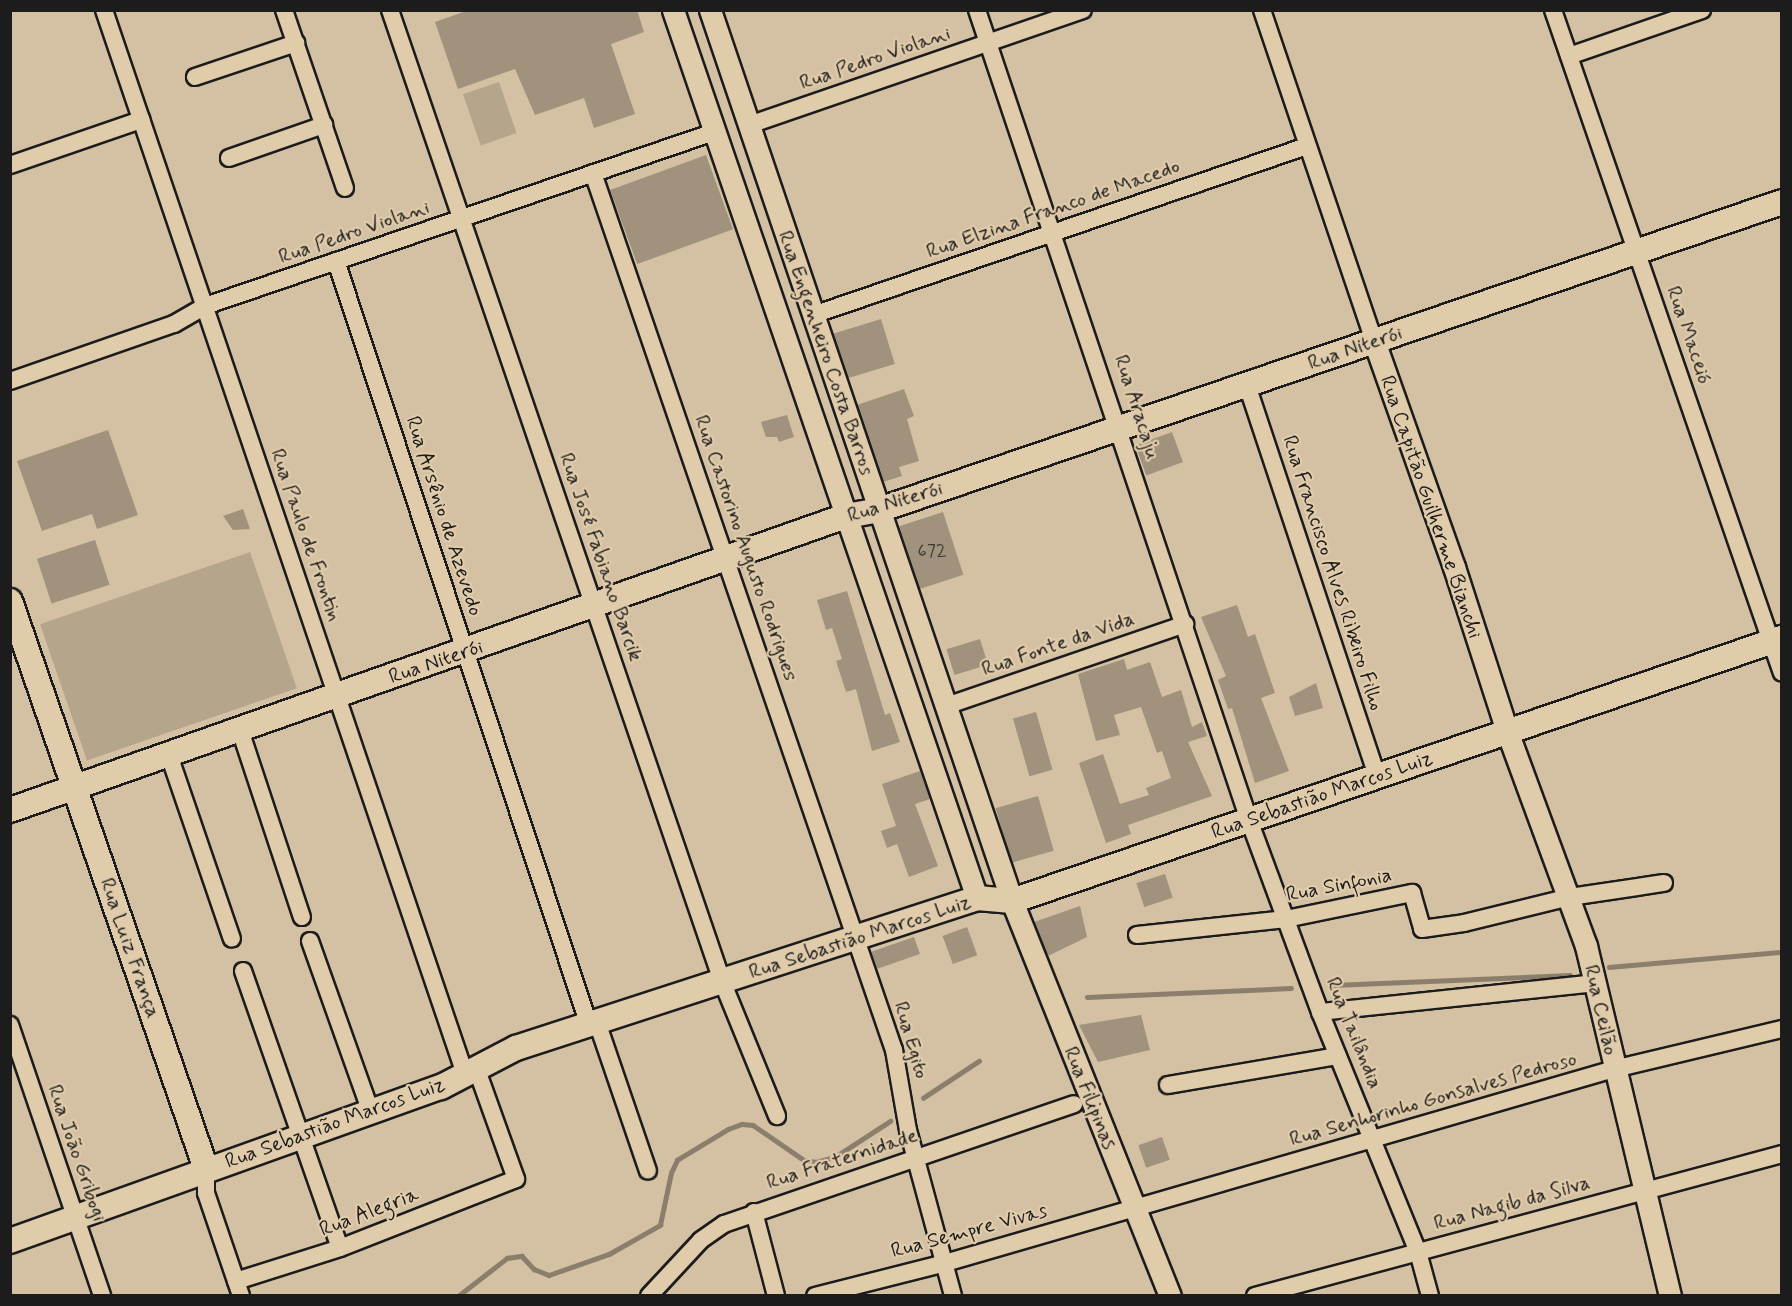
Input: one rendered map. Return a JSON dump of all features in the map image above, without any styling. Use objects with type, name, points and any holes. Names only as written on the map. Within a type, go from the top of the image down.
[{"type":"main road","name":"Rua Niterói","points":[[10,810],[846,516],[879,510],[1782,202]]},
{"type":"main road","name":"Rua Luiz França","points":[[10,601],[206,1169]]},
{"type":"main road","name":"Rua Sebastião Marcos Luiz","points":[[12,1240],[441,1087],[502,1053],[976,898],[1012,901],[1776,640]]},
{"type":"street","name":"Rua Paulo de Frontin","points":[[104,10],[337,696],[470,1071],[516,1179]]},
{"type":"street","points":[[284,10],[345,188]]},
{"type":"street","name":"Rua José Fabiano Barcik","points":[[390,10],[722,981],[777,1116]]},
{"type":"street","name":"Rua Engenheiro Costa Barros","points":[[673,10],[976,898]]},
{"type":"street","name":"Rua Engenheiro Costa Barros","points":[[710,10],[1012,901]]},
{"type":"street","name":"Rua Aracaju","points":[[978,10],[1055,232],[1249,819]]},
{"type":"street","name":"Rua Pedro Violani","points":[[749,125],[1083,10]]},
{"type":"street","name":"Rua Capitão Guilherme Bianchi","points":[[1262,10],[1374,341],[1454,567],[1507,731]]},
{"type":"street","name":"Rua Maceió","points":[[1553,10],[1636,252],[1776,640],[1782,673]]},
{"type":"street","points":[[1569,56],[1702,10]]},
{"type":"street","points":[[195,77],[296,43]]},
{"type":"street","points":[[10,165],[141,120]]},
{"type":"street","points":[[229,158],[324,125]]},
{"type":"street","name":"Rua Pedro Violani","points":[[10,381],[174,324],[205,306],[714,132]]},
{"type":"street","name":"Rua Elzina Franco de Macedo","points":[[813,315],[1307,146]]},
{"type":"street","name":"Rua Castorino Augusto Rodrigues","points":[[594,173],[855,938]]},
{"type":"street","name":"Rua Arsênio de Azevedo","points":[[336,261],[465,651],[593,1023],[648,1171]]},
{"type":"street","name":"Rua Francisco Alves Ribeiro Filho","points":[[1247,385],[1377,776]]},
{"type":"street","name":"Rua Fonte da Vida","points":[[946,706],[1185,624]]},
{"type":"street","points":[[240,730],[302,917]]},
{"type":"street","name":"Rua Ceilão","points":[[1507,731],[1570,897],[1595,983],[1670,1296]]},
{"type":"street","points":[[169,755],[232,939]]},
{"type":"street","name":"Rua Tailândia","points":[[1249,819],[1320,1012],[1418,1252],[1430,1296]]},
{"type":"street","name":"Rua Sinfonia","points":[[1137,935],[1286,919],[1412,893],[1422,929],[1464,923],[1570,897],[1664,883]]},
{"type":"street","name":"Rua Filipinas","points":[[1012,901],[1170,1296]]},
{"type":"street","name":"Rua Egito","points":[[855,938],[898,1063],[916,1159],[954,1296]]},
{"type":"street","points":[[310,941],[371,1112]]},
{"type":"street","points":[[243,971],[340,1248]]},
{"type":"street","points":[[1320,1012],[1595,983]]},
{"type":"street","name":"Rua João Gribogi","points":[[10,1025],[102,1296]]},
{"type":"street","name":"Rua Senhorinho Gonsalves Pedroso","points":[[1134,1208],[1614,1070],[1782,1029]]},
{"type":"street","points":[[1168,1085],[1338,1056]]},
{"type":"street","name":"Rua Fraternidade","points":[[648,1296],[712,1231],[754,1212],[1074,1104]]},
{"type":"street","name":"Rua Nagib da Silva","points":[[1255,1296],[1782,1154]]},
{"type":"street","name":"Rua Luiz França","points":[[206,1169],[206,1193],[238,1288]]},
{"type":"street","name":"Rua Alegria","points":[[238,1288],[516,1179]]},
{"type":"street","name":"Rua Sempre Vivas","points":[[815,1296],[945,1263],[1134,1208]]},
{"type":"street","points":[[754,1212],[776,1296]]},
{"type":"shaded area","points":[[499,82],[517,133],[481,145],[463,94]]},
{"type":"shaded area","points":[[250,552],[297,688],[87,760],[40,624]]},
{"type":"building","points":[[469,10],[637,10],[644,32],[611,44],[635,114],[594,128],[584,98],[535,115],[515,69],[458,89],[435,22]]},
{"type":"building","points":[[706,155],[733,229],[637,264],[610,190]]},
{"type":"building","points":[[881,319],[895,364],[846,379],[832,334]]},
{"type":"building","points":[[904,389],[914,416],[907,419],[919,461],[899,467],[902,476],[883,482],[857,405]]},
{"type":"building","points":[[787,415],[794,437],[779,442],[777,437],[766,437],[761,422]]},
{"type":"building","points":[[108,430],[138,515],[97,529],[92,514],[42,531],[17,461]]},
{"type":"building","points":[[1172,432],[1183,462],[1146,475],[1135,445]]},
{"type":"building","points":[[243,509],[250,529],[233,530],[223,516]]},
{"type":"building","points":[[943,512],[963,575],[920,589],[899,526]]},
{"type":"building","points":[[95,540],[110,585],[52,604],[37,559]]},
{"type":"building","points":[[847,591],[885,715],[890,713],[900,742],[872,751],[856,689],[846,692],[836,661],[842,659],[832,628],[826,630],[817,600]]},
{"type":"building","points":[[1237,605],[1248,637],[1255,634],[1275,693],[1261,698],[1289,771],[1255,783],[1232,708],[1228,709],[1218,680],[1226,676],[1201,617]]},
{"type":"building","points":[[980,639],[988,665],[954,675],[947,649]]},
{"type":"building","points":[[1124,659],[1127,670],[1150,662],[1162,697],[1181,690],[1192,727],[1202,722],[1207,736],[1188,742],[1212,796],[1128,825],[1131,834],[1106,843],[1079,763],[1103,754],[1120,804],[1149,795],[1146,788],[1171,778],[1162,751],[1157,753],[1141,707],[1114,715],[1120,735],[1096,741],[1078,674]]},
{"type":"building","points":[[1316,683],[1323,708],[1295,716],[1289,697]]},
{"type":"building","points":[[1036,712],[1053,770],[1029,776],[1013,719]]},
{"type":"building","points":[[920,771],[930,799],[915,804],[938,866],[909,877],[897,844],[887,848],[881,831],[896,826],[882,784]]},
{"type":"building","points":[[1038,796],[1054,851],[1011,863],[996,808]]},
{"type":"building","points":[[1165,874],[1173,898],[1144,907],[1136,883]]},
{"type":"building","points":[[1080,906],[1087,937],[1048,956],[1034,922]]},
{"type":"building","points":[[967,927],[977,955],[953,964],[943,936]]},
{"type":"building","points":[[914,937],[920,954],[877,969],[871,952]]},
{"type":"building","points":[[1141,1015],[1150,1050],[1098,1062],[1079,1025]]},
{"type":"building","points":[[1162,1137],[1170,1160],[1146,1168],[1138,1145]]},
{"type":"waterway","points":[[1609,967],[1782,952]]},
{"type":"waterway","points":[[1333,985],[1570,975]]},
{"type":"waterway","points":[[1087,997],[1291,988]]},
{"type":"waterway","points":[[923,1098],[979,1061]]},
{"type":"waterway","points":[[458,1296],[507,1258],[522,1256],[534,1269],[549,1275],[609,1254],[660,1225],[671,1173],[677,1160],[728,1129],[742,1124],[753,1125],[804,1160],[816,1162],[835,1157],[890,1121]]}]
